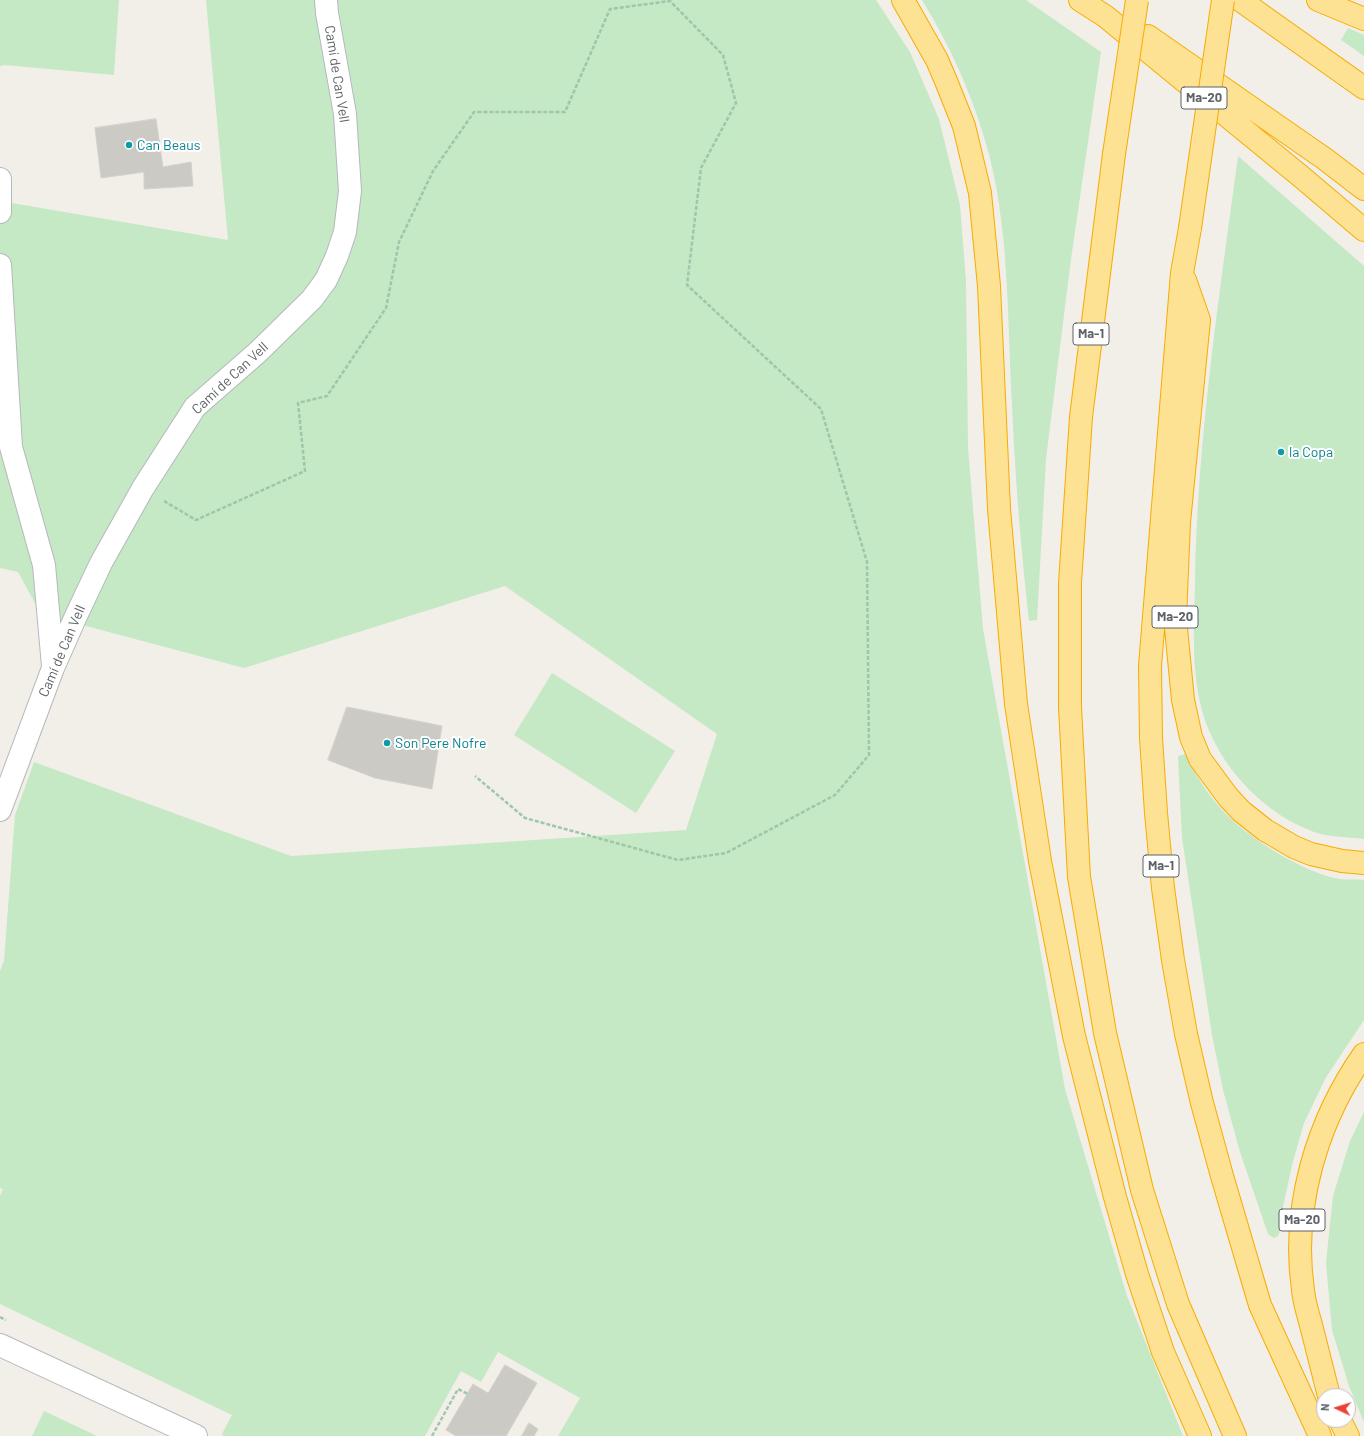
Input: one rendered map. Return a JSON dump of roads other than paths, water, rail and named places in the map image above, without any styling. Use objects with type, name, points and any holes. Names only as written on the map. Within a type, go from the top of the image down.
[{"type":"highway","points":[[903,0],[937,60],[946,81],[966,133],[980,193],[989,286],[1000,516],[1016,704],[1040,861],[1074,1036],[1137,1274],[1163,1352],[1200,1436]]},
{"type":"highway","name":"Ma-20","points":[[1080,0],[1105,16],[1364,230]]},
{"type":"highway","name":"Ma-1","points":[[1137,0],[1114,154],[1081,417],[1070,583],[1070,715],[1079,878],[1105,1033],[1142,1190],[1178,1304],[1235,1436]]},
{"type":"highway","name":"Ma-1","points":[[1223,0],[1190,228],[1182,273],[1150,666],[1156,813],[1163,888],[1173,960],[1186,1034],[1202,1103],[1260,1305],[1320,1436]]},
{"type":"highway","points":[[1240,0],[1364,88]]},
{"type":"highway","points":[[1318,0],[1364,19]]},
{"type":"highway","points":[[1105,16],[1154,39],[1325,159],[1364,189]]},
{"type":"highway","name":"Ma-20","points":[[1182,273],[1199,320],[1179,522],[1175,618],[1183,700],[1190,737],[1200,759],[1218,785],[1241,811],[1259,826],[1294,847],[1311,854],[1336,860],[1364,863]]},
{"type":"highway","name":"Ma-20","points":[[1327,1388],[1303,1290],[1300,1236],[1304,1196],[1324,1130],[1341,1089],[1364,1054]]},
{"type":"street","name":"Camí de Can Vell","points":[[0,810],[53,668],[100,563],[143,488],[195,407],[284,328],[312,299],[326,280],[337,256],[346,232],[350,191],[345,114],[326,0]]},
{"type":"street","points":[[0,179],[0,212]]},
{"type":"street","points":[[0,264],[11,447],[44,564],[53,668]]},
{"type":"street","points":[[0,1345],[196,1436]]},
{"type":"place","name":"Can Beaus","points":[[129,145]]},
{"type":"place","name":"la Copa","points":[[1281,452]]},
{"type":"place","name":"Son Pere Nofre","points":[[387,743]]}]
